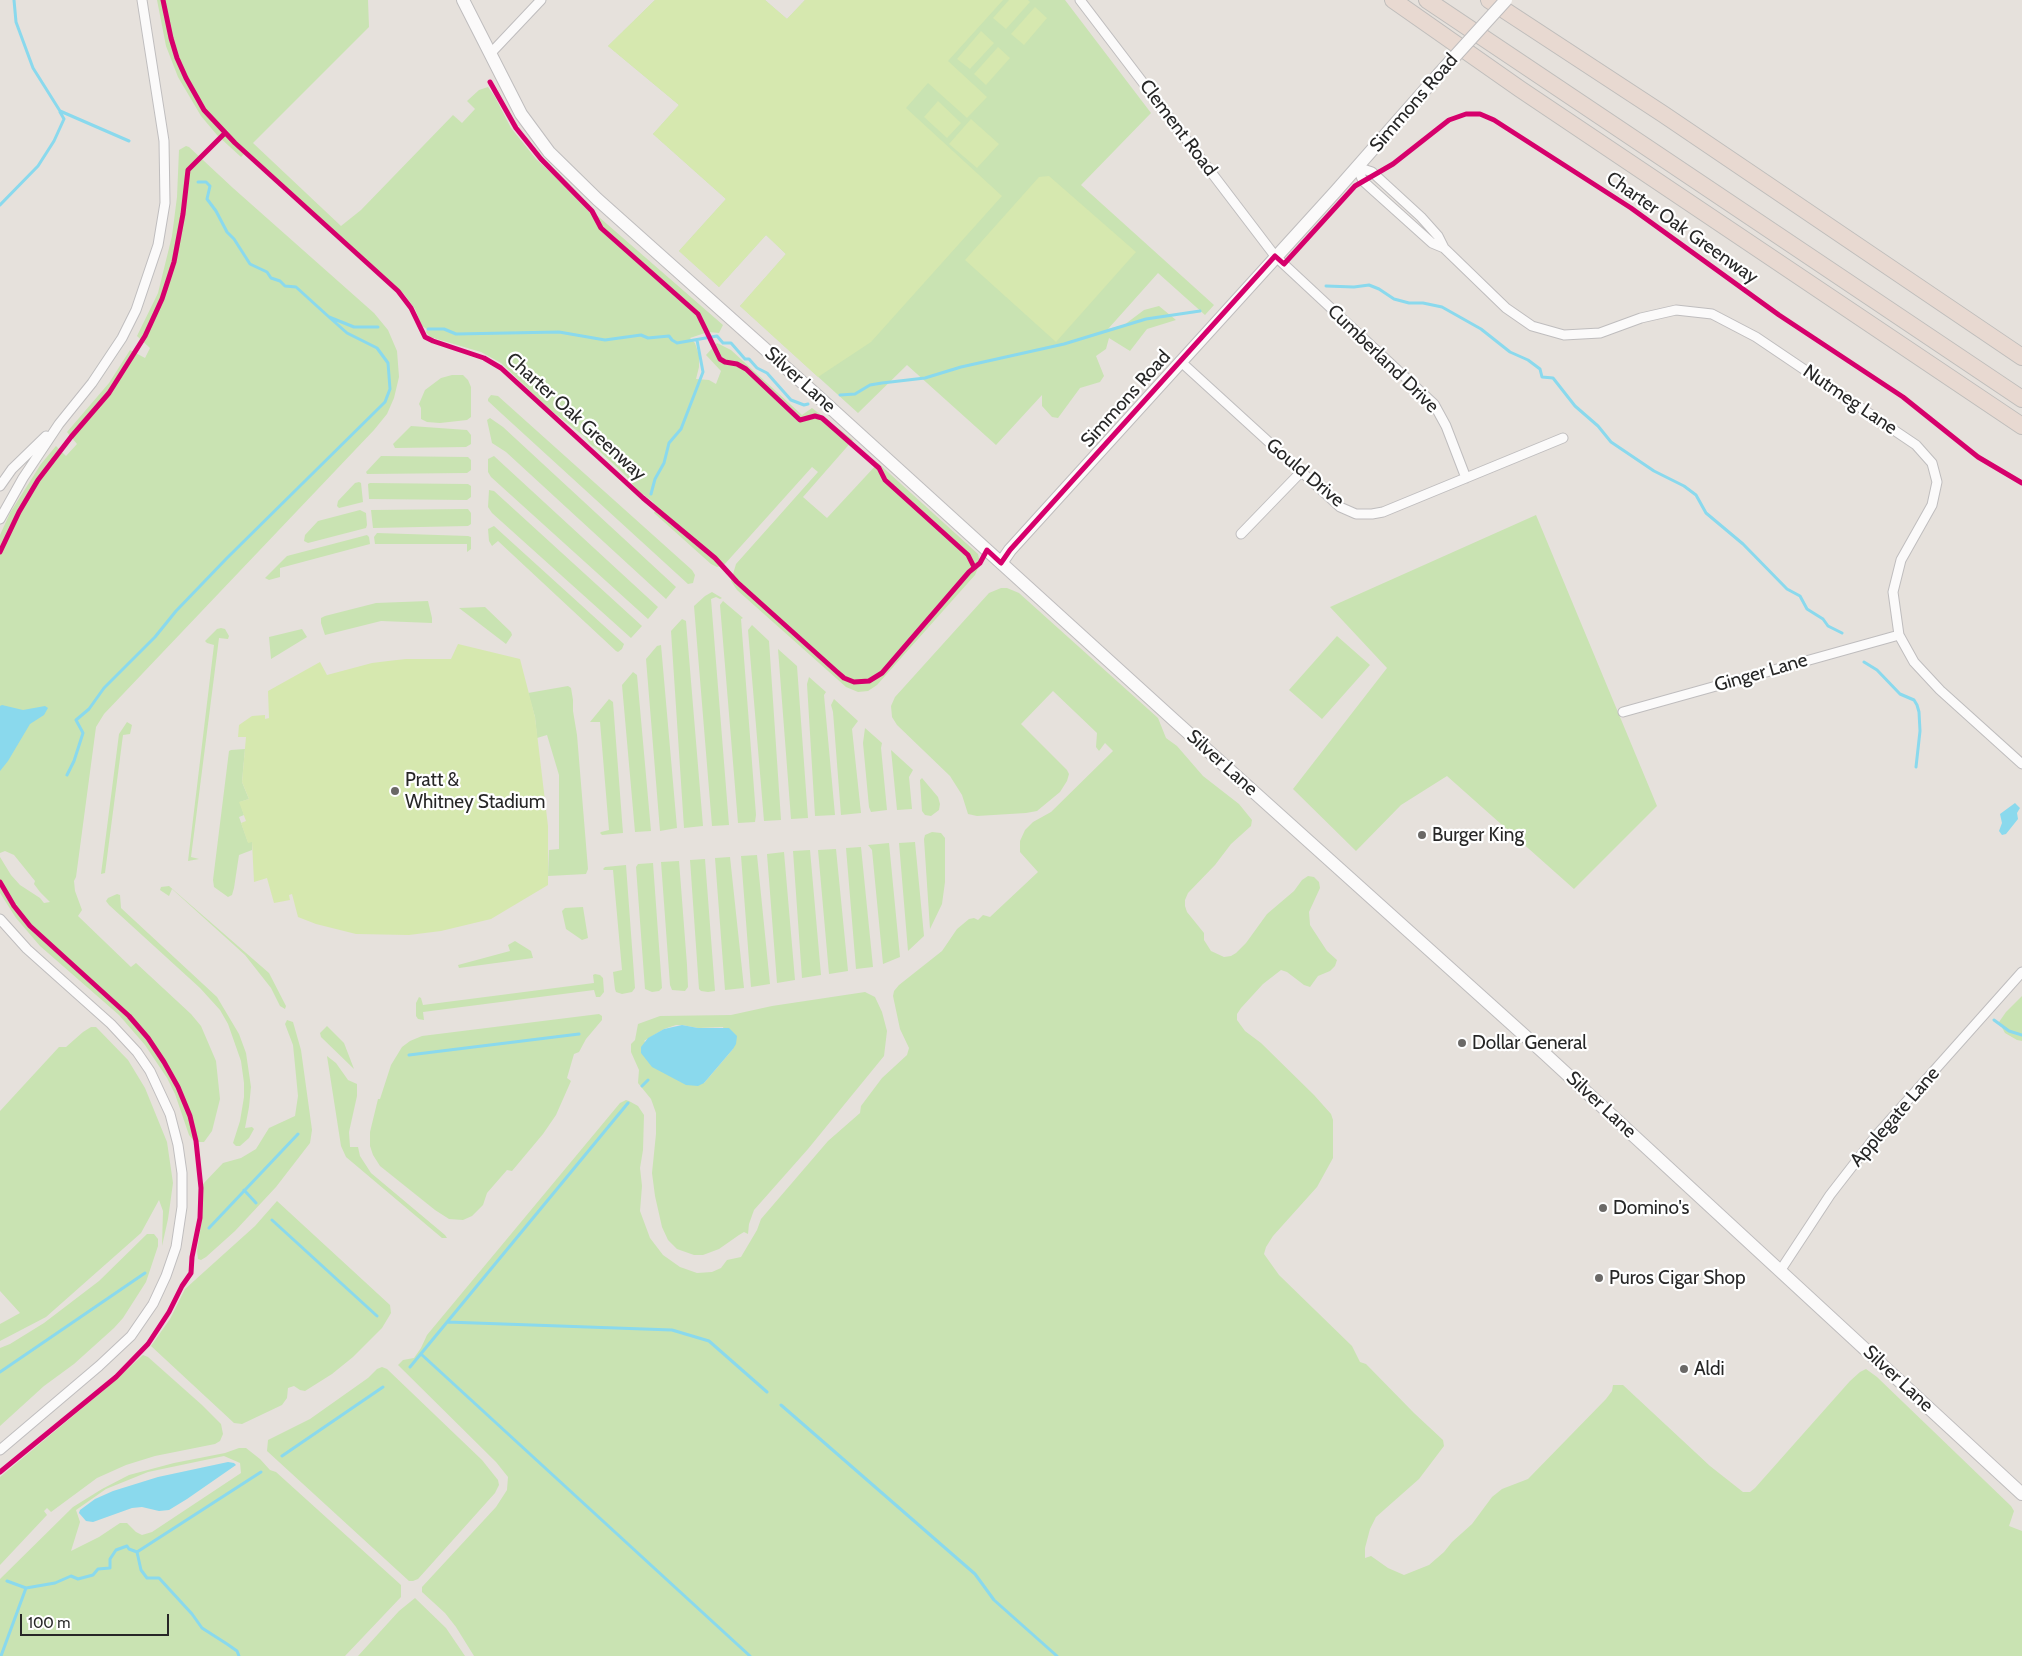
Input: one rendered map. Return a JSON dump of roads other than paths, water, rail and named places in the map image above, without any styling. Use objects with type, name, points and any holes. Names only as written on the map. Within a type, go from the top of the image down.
[{"type":"highway","points":[[1393,0],[1520,88],[2022,426]]},
{"type":"highway","points":[[1427,0],[2022,399]]},
{"type":"highway","points":[[1446,0],[2022,386]]},
{"type":"highway","points":[[1489,0],[1663,114],[2022,357]]},
{"type":"main road","name":"Silver Lane","points":[[463,0],[521,114],[549,152],[590,192],[1544,1053],[2022,1494]]},
{"type":"main road","name":"Simmons Road","points":[[1002,563],[1010,550],[1506,0]]},
{"type":"street","points":[[0,519],[23,478],[59,424],[92,383],[122,338],[136,310],[158,245],[165,203],[164,142],[142,0]]},
{"type":"street","points":[[490,54],[542,0]]},
{"type":"street","name":"Clement Road","points":[[1080,0],[1275,256]]},
{"type":"street","name":"Nutmeg Lane","points":[[1357,167],[1372,172],[1438,236],[1444,248],[1506,308],[1532,326],[1564,335],[1600,333],[1641,318],[1676,310],[1712,314],[1756,337],[1916,444],[1932,463],[1937,482],[1932,505],[1902,560],[1893,592],[1899,635],[1914,662],[1940,690],[2022,764]]},
{"type":"street","name":"Nutmeg Lane","points":[[1357,167],[1363,181],[1432,243],[1444,248]]},
{"type":"street","points":[[1424,236],[1432,230]]},
{"type":"street","name":"Cumberland Drive","points":[[1275,256],[1434,404],[1440,411],[1466,478]]},
{"type":"street","name":"Gould Drive","points":[[1180,362],[1340,507],[1356,514],[1383,512],[1563,438]]},
{"type":"street","points":[[0,486],[12,469],[59,424]]},
{"type":"street","points":[[1241,534],[1301,472]]},
{"type":"street","name":"Ginger Lane","points":[[1623,712],[1899,635]]},
{"type":"street","points":[[0,919],[27,950],[111,1024],[141,1058],[150,1071],[170,1114],[182,1173],[182,1207],[176,1248],[153,1304],[131,1336],[99,1366],[0,1450]]},
{"type":"street","name":"Applegate Lane","points":[[1780,1271],[1830,1195],[1875,1137],[2022,972]]},
{"type":"water","points":[[0,706],[23,710],[45,706],[48,708],[44,715],[30,724],[0,771]]},
{"type":"water","points":[[2015,803],[2020,808],[2017,813],[2018,819],[2006,834],[2002,835],[1999,831],[2002,823],[2000,814]]},
{"type":"water","points":[[682,1025],[698,1028],[729,1028],[737,1036],[733,1049],[704,1083],[698,1086],[686,1085],[652,1067],[641,1053],[641,1047],[648,1038],[664,1029]]},
{"type":"water","points":[[228,1462],[236,1465],[169,1510],[159,1511],[142,1507],[132,1508],[93,1522],[86,1521],[79,1513],[80,1510],[95,1499],[113,1491],[158,1477]]},
{"type":"waterway","points":[[14,0],[16,22],[33,68],[60,111],[129,141]]},
{"type":"waterway","points":[[0,205],[38,166],[54,141],[64,119],[60,112]]},
{"type":"waterway","points":[[198,182],[206,182],[210,186],[207,199],[227,232],[234,239],[250,264],[267,272],[271,278],[280,281],[285,286],[296,287],[329,317],[354,327],[378,327]]},
{"type":"waterway","points":[[1326,286],[1354,287],[1369,285],[1394,299],[1442,307],[1481,329],[1510,352],[1528,360],[1540,369],[1542,377],[1553,378],[1575,406],[1598,426],[1611,442],[1654,471],[1684,486],[1696,495],[1706,513],[1743,544],[1787,589],[1800,596],[1807,609],[1823,619],[1828,626],[1842,633]]},
{"type":"waterway","points":[[840,395],[855,394],[870,385],[925,378],[961,367],[1064,344],[1146,319],[1200,311]]},
{"type":"waterway","points":[[67,775],[74,761],[83,733],[76,720],[89,709],[104,688],[155,637],[176,611],[227,558],[385,402],[390,389],[388,363],[377,348],[347,333],[329,317]]},
{"type":"waterway","points":[[428,329],[444,329],[456,334],[559,332],[605,340],[641,335],[648,338],[669,336],[677,343],[717,336],[723,343],[731,343],[745,359],[749,359],[757,368],[767,373],[791,400],[804,405],[808,404]]},
{"type":"waterway","points":[[651,494],[655,479],[664,463],[669,443],[681,429],[703,372],[697,340]]},
{"type":"waterway","points":[[1864,662],[1877,670],[1900,694],[1914,700],[1917,705],[1920,731],[1916,767]]},
{"type":"waterway","points":[[1994,1020],[2009,1031],[2022,1035]]},
{"type":"waterway","points":[[409,1055],[579,1034]]},
{"type":"waterway","points":[[642,1086],[648,1080]]},
{"type":"waterway","points":[[410,1367],[628,1103]]},
{"type":"waterway","points":[[209,1228],[298,1134]]},
{"type":"waterway","points":[[244,1190],[256,1203]]},
{"type":"waterway","points":[[272,1220],[377,1316]]},
{"type":"waterway","points":[[0,1372],[145,1273]]},
{"type":"waterway","points":[[447,1322],[672,1330],[709,1341],[767,1392]]},
{"type":"waterway","points":[[421,1354],[750,1656]]},
{"type":"waterway","points":[[282,1456],[383,1387]]},
{"type":"waterway","points":[[781,1405],[975,1574],[994,1600],[1057,1656]]},
{"type":"waterway","points":[[1,1656],[26,1588],[55,1583],[71,1576],[78,1579],[93,1575],[98,1569],[110,1568],[110,1559],[116,1550],[127,1546],[129,1549],[137,1552],[261,1472]]},
{"type":"waterway","points":[[137,1552],[141,1570],[147,1578],[159,1578],[192,1614],[202,1628],[237,1651],[239,1656]]},
{"type":"waterway","points":[[7,1581],[26,1588]]},
{"type":"place","name":"Pratt & Whitney Stadium","points":[[395,791]]},
{"type":"place","name":"Burger King","points":[[1422,835]]},
{"type":"place","name":"Dollar General","points":[[1462,1043]]},
{"type":"place","name":"Domino's","points":[[1603,1208]]},
{"type":"place","name":"Puros Cigar Shop","points":[[1599,1278]]},
{"type":"place","name":"Aldi","points":[[1684,1369]]}]
